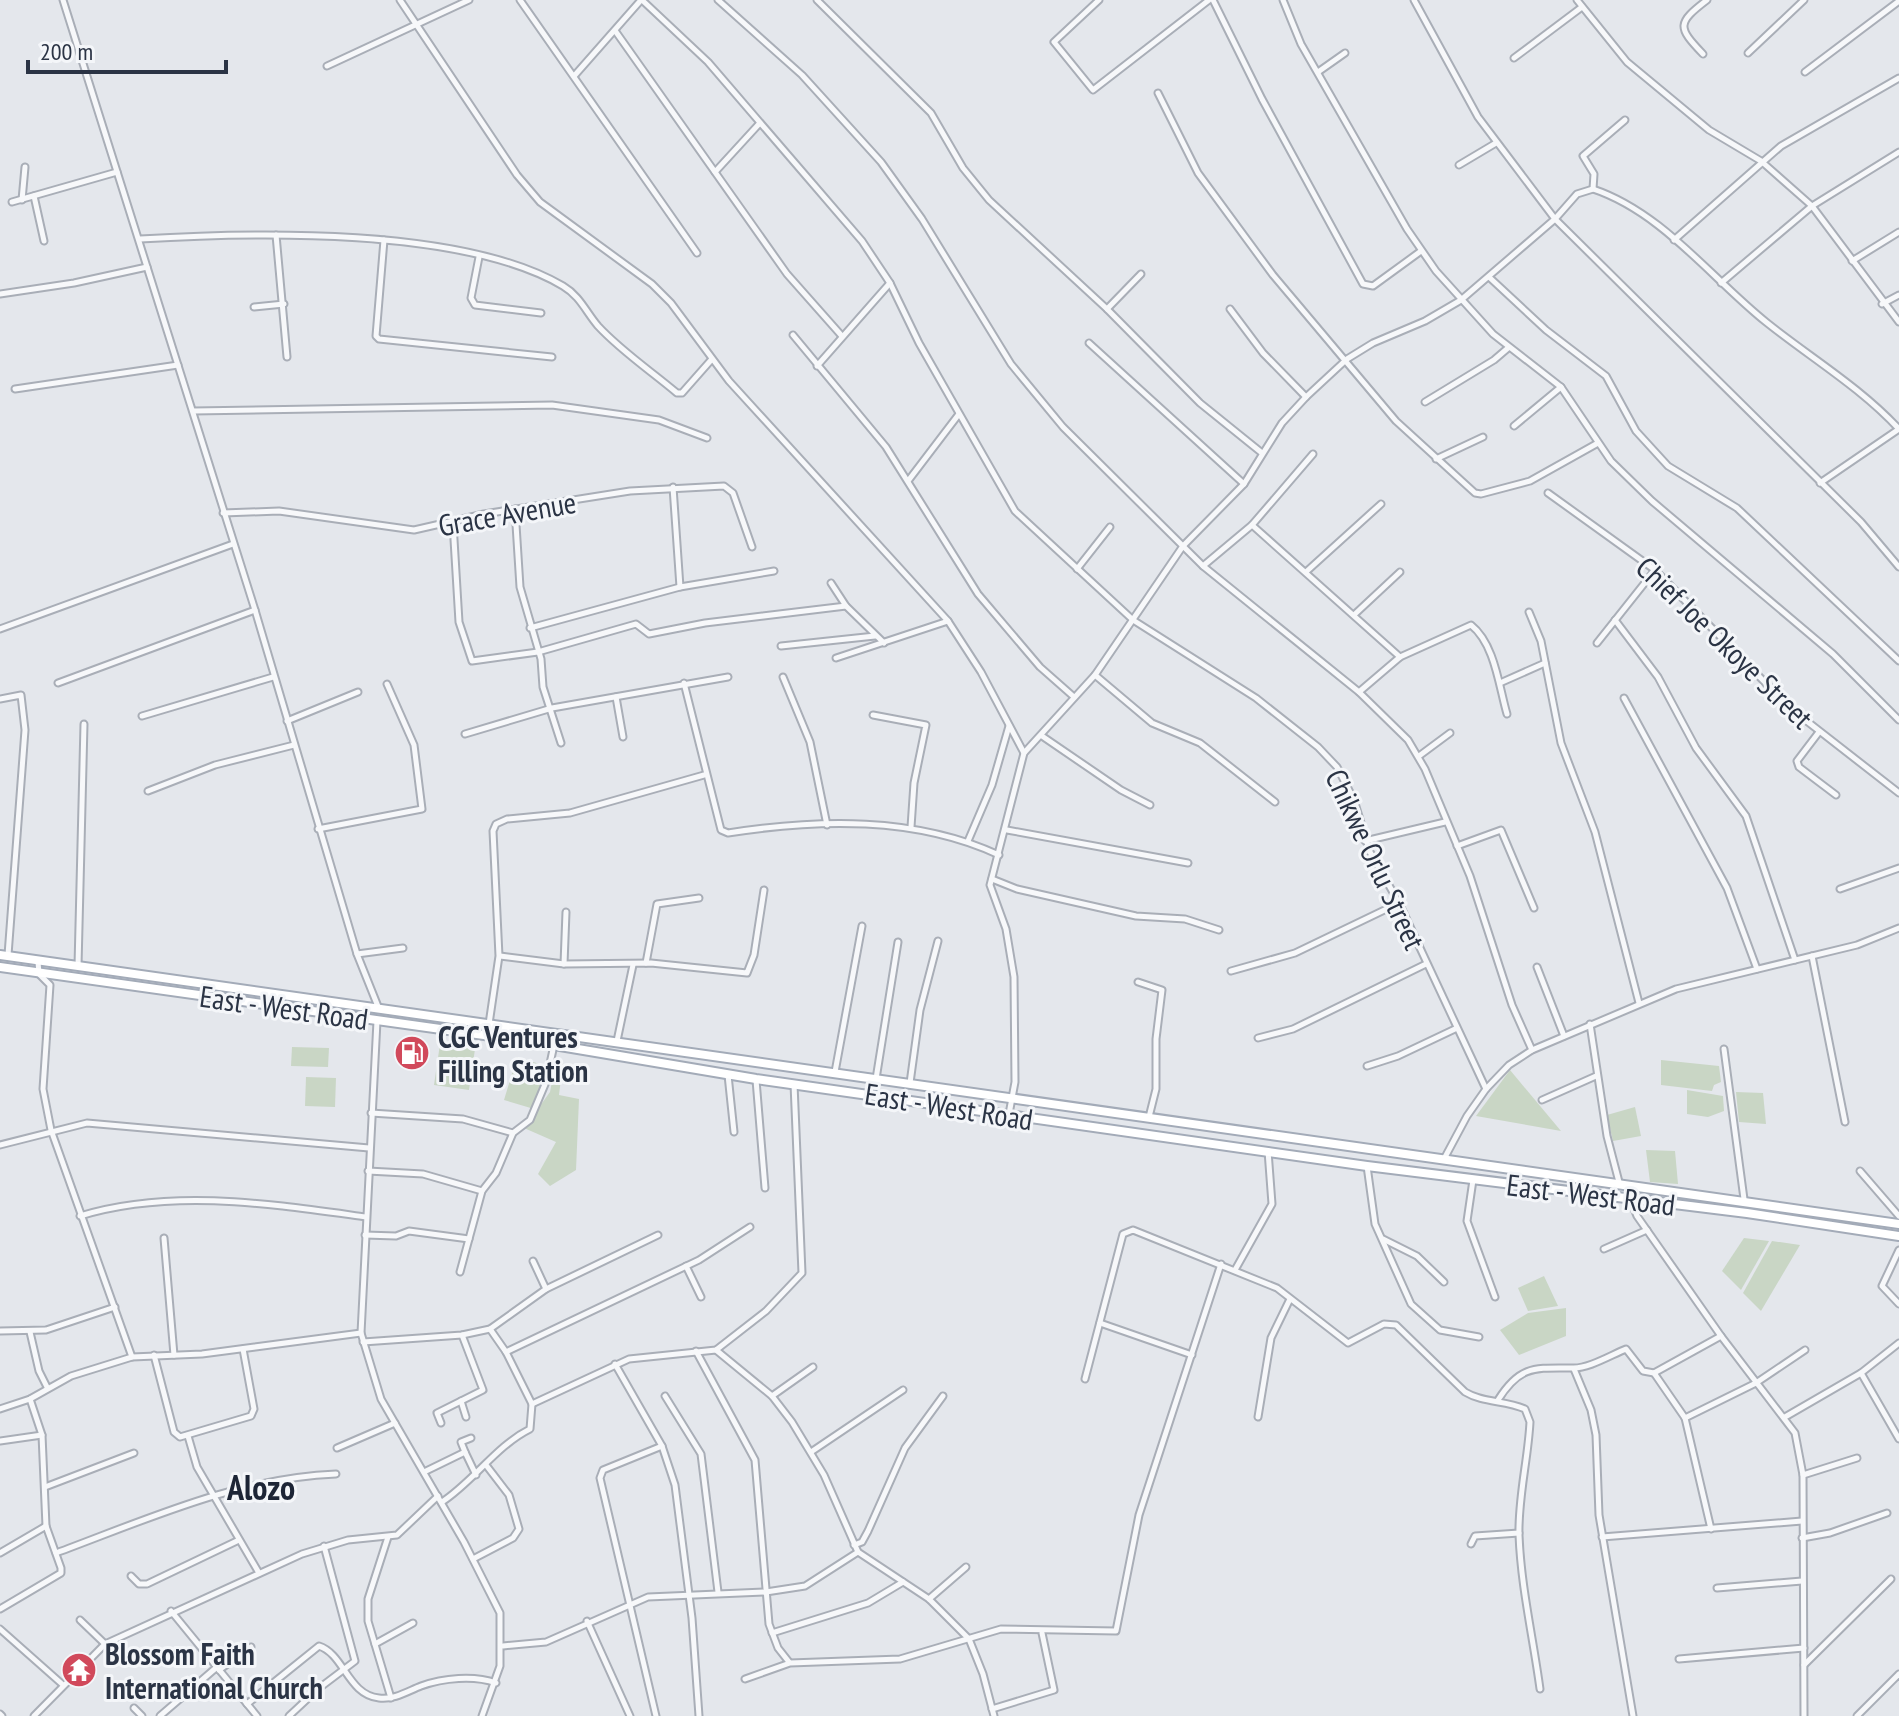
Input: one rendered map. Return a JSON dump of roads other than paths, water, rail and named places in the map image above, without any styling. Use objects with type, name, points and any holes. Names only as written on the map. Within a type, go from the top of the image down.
[{"type":"main road","name":"East - West Road","points":[[4,956],[1744,1199],[1899,1224]]},
{"type":"main road","name":"East - West Road","points":[[0,967],[554,1045],[756,1079],[1367,1166],[1899,1236]]},
{"type":"street","points":[[63,0],[255,610],[357,954],[379,1009]]},
{"type":"street","points":[[400,0],[517,175],[540,202],[652,284],[695,332],[712,359],[948,621],[981,672],[1024,753]]},
{"type":"street","points":[[327,66],[469,0]]},
{"type":"street","points":[[520,0],[697,253]]},
{"type":"street","points":[[575,75],[642,0]]},
{"type":"street","name":"Chikwe Orlu Street","points":[[642,0],[693,45],[862,241],[890,283],[959,414],[1015,511],[1133,620],[1256,698],[1318,747],[1348,786],[1365,841],[1399,903],[1455,1029],[1486,1089]]},
{"type":"street","points":[[718,0],[802,75],[881,162],[922,219],[1011,364],[1063,427],[1203,566],[1359,692],[1394,724],[1419,756],[1457,846],[1512,1005],[1532,1050]]},
{"type":"street","points":[[817,0],[931,113],[963,168],[989,200],[1107,309],[1200,403],[1262,453]]},
{"type":"street","points":[[1099,0],[1054,42],[1093,90],[1211,0],[1363,284],[1373,286],[1421,251]]},
{"type":"street","points":[[1283,0],[1301,44],[1421,251],[1461,300],[1508,348],[1561,387],[1598,443],[1652,501],[1833,654],[1899,720]]},
{"type":"street","points":[[1414,0],[1478,117],[1555,219],[1861,522],[1899,567]]},
{"type":"street","points":[[1577,0],[1627,62],[1709,130],[1761,161],[1812,206],[1882,304],[1899,322]]},
{"type":"street","points":[[1703,54],[1683,33],[1683,26],[1688,15],[1707,0]]},
{"type":"street","points":[[1748,53],[1804,0]]},
{"type":"street","points":[[1805,72],[1899,1]]},
{"type":"street","points":[[1514,58],[1582,7]]},
{"type":"street","points":[[616,32],[787,274],[841,335]]},
{"type":"street","points":[[1318,72],[1345,53]]},
{"type":"street","points":[[1674,241],[1761,161],[1899,78]]},
{"type":"street","points":[[1158,93],[1198,173],[1273,275],[1347,359],[1396,421],[1436,459],[1481,494],[1530,481],[1598,443]]},
{"type":"street","points":[[1593,189],[1593,169],[1583,156],[1625,120]]},
{"type":"street","points":[[715,172],[759,124]]},
{"type":"street","points":[[1459,165],[1496,143]]},
{"type":"street","points":[[1721,283],[1812,206],[1899,152]]},
{"type":"street","points":[[22,200],[25,167]]},
{"type":"street","points":[[12,202],[117,172]]},
{"type":"street","points":[[1009,1114],[1012,1098],[1014,977],[1006,929],[991,894],[992,879],[1007,830],[1024,753],[1095,675],[1183,546],[1244,484],[1262,453],[1306,397],[1347,359],[1461,300],[1555,219],[1577,194],[1593,189],[1638,211],[1764,321],[1871,399],[1898,428],[1820,483]]},
{"type":"street","points":[[34,196],[44,241]]},
{"type":"street","points":[[1851,261],[1899,232]]},
{"type":"street","points":[[140,239],[276,235],[384,240],[479,257],[540,274],[576,295],[597,325],[677,393],[682,393],[712,359]]},
{"type":"street","points":[[276,235],[287,357]]},
{"type":"street","points":[[384,240],[376,336],[379,339],[552,357]]},
{"type":"street","points":[[479,257],[473,303],[541,313]]},
{"type":"street","points":[[0,294],[74,283],[147,267]]},
{"type":"street","points":[[1107,309],[1141,274]]},
{"type":"street","points":[[1489,277],[1546,330],[1606,376],[1636,431],[1668,466],[1737,508],[1899,661]]},
{"type":"street","points":[[817,366],[841,335],[890,283]]},
{"type":"street","points":[[1882,304],[1899,295]]},
{"type":"street","points":[[254,307],[284,304]]},
{"type":"street","points":[[1230,309],[1263,353],[1306,397]]},
{"type":"street","points":[[793,335],[859,411],[908,481],[978,594],[1040,667],[1074,697]]},
{"type":"street","points":[[1089,343],[1244,484]]},
{"type":"street","points":[[1425,402],[1508,348]]},
{"type":"street","points":[[15,389],[178,365]]},
{"type":"street","points":[[1514,426],[1561,387]]},
{"type":"street","points":[[193,411],[552,405],[659,420],[707,438]]},
{"type":"street","points":[[908,481],[959,414]]},
{"type":"street","points":[[1436,459],[1483,437]]},
{"type":"street","points":[[1203,566],[1252,525],[1313,454]]},
{"type":"street","points":[[673,487],[680,587]]},
{"type":"street","name":"Grace Avenue","points":[[223,513],[279,511],[414,530],[515,509],[673,487],[728,488],[733,493],[752,547]]},
{"type":"street","name":"Chief Joe Okoye Street","points":[[1548,493],[1655,570],[1790,708],[1899,793]]},
{"type":"street","points":[[1307,571],[1381,504]]},
{"type":"street","points":[[515,509],[520,587],[538,652],[543,687],[561,743]]},
{"type":"street","points":[[453,523],[459,622],[468,659],[477,662],[538,652],[636,624],[649,634],[705,623],[846,606]]},
{"type":"street","points":[[1252,525],[1400,657]]},
{"type":"street","points":[[1077,569],[1110,527]]},
{"type":"street","points":[[0,629],[233,544]]},
{"type":"street","points":[[1597,643],[1655,570]]},
{"type":"street","points":[[530,628],[680,587],[774,571]]},
{"type":"street","points":[[1355,614],[1400,572]]},
{"type":"street","points":[[831,583],[846,606],[884,643]]},
{"type":"street","points":[[58,683],[255,610]]},
{"type":"street","points":[[1529,612],[1541,641],[1561,743],[1595,832],[1639,1003]]},
{"type":"street","points":[[1615,620],[1658,677],[1696,748],[1746,816],[1795,960]]},
{"type":"street","points":[[836,658],[948,621]]},
{"type":"street","points":[[1359,692],[1400,657],[1471,625],[1478,630],[1500,683],[1507,714]]},
{"type":"street","points":[[781,646],[875,636]]},
{"type":"street","points":[[1500,683],[1545,663]]},
{"type":"street","points":[[1095,675],[1152,723],[1200,743],[1275,802]]},
{"type":"street","points":[[142,716],[273,677]]},
{"type":"street","points":[[465,734],[552,708],[728,677]]},
{"type":"street","points":[[783,677],[810,742],[827,825]]},
{"type":"street","points":[[684,683],[704,775],[724,832],[827,825],[911,827],[968,841],[999,855]]},
{"type":"street","points":[[318,829],[422,809],[414,745],[387,684]]},
{"type":"street","points":[[287,721],[358,692]]},
{"type":"street","points":[[0,699],[21,695],[25,730],[4,956]]},
{"type":"street","points":[[616,697],[623,737]]},
{"type":"street","points":[[1624,698],[1727,888],[1757,969]]},
{"type":"street","points":[[873,715],[926,725],[914,783],[911,827]]},
{"type":"street","points":[[78,968],[84,724]]},
{"type":"street","points":[[968,841],[992,785],[1009,726]]},
{"type":"street","points":[[1819,732],[1797,761],[1799,767],[1836,795]]},
{"type":"street","points":[[1419,756],[1450,733]]},
{"type":"street","points":[[1042,736],[1121,790],[1150,805]]},
{"type":"street","points":[[148,791],[215,765],[294,745]]},
{"type":"street","points":[[489,1024],[499,956],[493,831],[496,824],[507,819],[570,813],[704,775]]},
{"type":"street","points":[[1365,841],[1445,822]]},
{"type":"street","points":[[1007,830],[1188,863]]},
{"type":"street","points":[[1457,846],[1501,830],[1534,908]]},
{"type":"street","points":[[1840,889],[1899,868]]},
{"type":"street","points":[[992,879],[1017,889],[1136,916],[1185,919],[1219,930]]},
{"type":"street","points":[[499,956],[564,964],[646,963],[747,973],[754,955],[764,890]]},
{"type":"street","points":[[646,963],[657,904],[699,898]]},
{"type":"street","points":[[1231,971],[1295,953],[1399,903]]},
{"type":"street","points":[[564,964],[566,912]]},
{"type":"street","points":[[835,1073],[862,926]]},
{"type":"street","points":[[1444,1159],[1486,1089],[1509,1065],[1532,1050],[1676,989],[1812,956],[1898,931]]},
{"type":"street","points":[[910,1083],[920,1010],[938,941]]},
{"type":"street","points":[[876,1079],[898,942]]},
{"type":"street","points":[[357,954],[403,948]]},
{"type":"street","points":[[1812,956],[1845,1122]]},
{"type":"street","points":[[38,962],[39,974],[50,985],[43,1089],[51,1130],[132,1357]]},
{"type":"street","points":[[1258,1038],[1293,1029],[1426,964]]},
{"type":"street","points":[[617,1041],[633,965]]},
{"type":"street","points":[[1537,967],[1564,1036]]},
{"type":"street","points":[[1138,982],[1162,990],[1156,1039],[1156,1089],[1149,1118]]},
{"type":"street","points":[[377,1020],[361,1333],[381,1399],[496,1602],[503,1646],[496,1683],[482,1716]]},
{"type":"street","points":[[1590,1024],[1596,1076],[1619,1182]]},
{"type":"street","points":[[1367,1066],[1398,1056],[1455,1029]]},
{"type":"street","points":[[371,1113],[463,1119],[513,1133],[524,1128],[538,1104],[554,1045]]},
{"type":"street","points":[[1724,1049],[1744,1199]]},
{"type":"street","points":[[728,1074],[734,1132]]},
{"type":"street","points":[[1542,1100],[1596,1076]]},
{"type":"street","points":[[756,1079],[765,1188]]},
{"type":"street","points":[[532,1404],[615,1364],[647,1355],[716,1350],[766,1311],[802,1273],[794,1084]]},
{"type":"street","points":[[0,1145],[87,1123],[369,1148]]},
{"type":"street","points":[[460,1272],[482,1191],[496,1173],[513,1133]]},
{"type":"street","points":[[1235,1270],[1272,1204],[1268,1150]]},
{"type":"street","points":[[1367,1166],[1371,1210],[1411,1304],[1440,1330],[1479,1337]]},
{"type":"street","points":[[368,1171],[423,1174],[482,1191]]},
{"type":"street","points":[[1860,1171],[1899,1216]]},
{"type":"street","points":[[1473,1180],[1467,1221],[1495,1297]]},
{"type":"street","points":[[80,1216],[110,1207],[171,1199],[366,1217]]},
{"type":"street","points":[[1630,1199],[1647,1230],[1721,1336],[1795,1433],[1803,1475],[1804,1716]]},
{"type":"street","points":[[506,1352],[686,1266],[750,1227]]},
{"type":"street","points":[[1604,1249],[1647,1230]]},
{"type":"street","points":[[365,1235],[396,1236],[409,1231],[469,1239]]},
{"type":"street","points":[[1085,1379],[1126,1231],[1221,1264],[1277,1288],[1348,1343],[1384,1324],[1396,1325],[1465,1392],[1475,1398],[1498,1400],[1525,1409],[1530,1422],[1519,1533],[1526,1614],[1533,1631],[1540,1689]]},
{"type":"street","points":[[363,1342],[462,1335],[490,1329],[546,1289],[658,1235]]},
{"type":"street","points":[[164,1238],[174,1314],[174,1355]]},
{"type":"street","points":[[1382,1239],[1417,1256],[1444,1282]]},
{"type":"street","points":[[1899,1250],[1882,1286],[1899,1304]]},
{"type":"street","points":[[533,1261],[546,1289]]},
{"type":"street","points":[[745,1679],[790,1663],[900,1659],[1001,1629],[1042,1633],[1110,1633],[1119,1629],[1126,1569],[1139,1515],[1221,1264]]},
{"type":"street","points":[[686,1266],[701,1297]]},
{"type":"street","points":[[1258,1417],[1271,1338],[1290,1299]]},
{"type":"street","points":[[0,1331],[30,1332],[115,1307]]},
{"type":"street","points":[[1100,1323],[1192,1355]]},
{"type":"street","points":[[442,1502],[476,1475],[513,1438],[530,1429],[532,1404],[506,1352],[490,1329]]},
{"type":"street","points":[[30,1332],[39,1371],[47,1387]]},
{"type":"street","points":[[0,1409],[30,1399],[47,1387],[94,1367],[132,1357],[243,1349],[361,1333]]},
{"type":"street","points":[[441,1423],[437,1413],[483,1390],[462,1335]]},
{"type":"street","points":[[1498,1400],[1518,1374],[1552,1366],[1574,1369],[1626,1349],[1643,1371],[1654,1373],[1721,1336]]},
{"type":"street","points":[[1785,1417],[1861,1373],[1899,1343]]},
{"type":"street","points":[[154,1355],[174,1432],[177,1436],[188,1436],[251,1416],[254,1409],[243,1349]]},
{"type":"street","points":[[716,1350],[772,1396],[811,1452],[856,1548],[929,1599],[969,1639],[993,1713],[1054,1690],[1042,1633]]},
{"type":"street","points":[[1685,1418],[1756,1383],[1805,1350]]},
{"type":"street","points":[[696,1351],[755,1460],[772,1633],[784,1658],[790,1663]]},
{"type":"street","points":[[615,1364],[662,1446],[675,1485],[699,1716]]},
{"type":"street","points":[[772,1396],[813,1367]]},
{"type":"street","points":[[1574,1369],[1591,1410],[1596,1435],[1602,1537],[1633,1716]]},
{"type":"street","points":[[1654,1373],[1685,1418],[1711,1529]]},
{"type":"street","points":[[1861,1373],[1899,1439]]},
{"type":"street","points":[[811,1452],[903,1390]]},
{"type":"street","points":[[665,1396],[701,1454],[718,1592]]},
{"type":"street","points":[[503,1646],[546,1642],[629,1604],[666,1594],[766,1592],[805,1586],[862,1542],[905,1448],[943,1396]]},
{"type":"street","points":[[0,1609],[61,1573],[46,1526],[42,1435],[30,1399]]},
{"type":"street","points":[[461,1401],[466,1417]]},
{"type":"street","points":[[337,1448],[395,1423]]},
{"type":"street","points":[[0,1441],[42,1435]]},
{"type":"street","points":[[188,1436],[197,1467],[259,1573]]},
{"type":"street","points":[[471,1438],[461,1442],[476,1475]]},
{"type":"street","points":[[656,1716],[601,1473],[662,1446]]},
{"type":"street","points":[[424,1472],[465,1452]]},
{"type":"street","points":[[45,1487],[134,1453]]},
{"type":"street","points":[[1803,1475],[1857,1458]]},
{"type":"street","points":[[473,1559],[513,1538],[519,1529],[509,1495],[486,1465]]},
{"type":"street","points":[[56,1553],[212,1494],[286,1477],[336,1474]]},
{"type":"street","points":[[34,1716],[62,1684],[105,1644],[171,1611],[324,1546],[348,1540],[388,1537],[401,1532],[438,1496]]},
{"type":"street","points":[[1802,1538],[1830,1533],[1887,1513]]},
{"type":"street","points":[[1602,1537],[1802,1521]]},
{"type":"street","points":[[0,1553],[46,1526]]},
{"type":"street","points":[[1471,1544],[1475,1536],[1519,1533]]},
{"type":"street","points":[[388,1537],[368,1599],[368,1621],[391,1698]]},
{"type":"street","points":[[131,1576],[139,1584],[147,1584],[239,1540]]},
{"type":"street","points":[[289,1716],[356,1658],[331,1582],[324,1546]]},
{"type":"street","points":[[929,1599],[966,1567]]},
{"type":"street","points":[[1804,1665],[1891,1579]]},
{"type":"street","points":[[1717,1588],[1802,1581]]},
{"type":"street","points":[[772,1633],[868,1603],[903,1582]]},
{"type":"street","points":[[171,1611],[257,1716]]},
{"type":"street","points":[[80,1620],[105,1644]]},
{"type":"street","points":[[587,1621],[630,1716]]},
{"type":"street","points":[[375,1645],[413,1623]]},
{"type":"street","points":[[0,1629],[62,1684]]},
{"type":"street","points":[[247,1704],[319,1646],[327,1650],[343,1672],[365,1693],[391,1698],[445,1680],[476,1679],[496,1683]]},
{"type":"street","points":[[160,1716],[218,1668],[251,1647]]},
{"type":"street","points":[[1679,1659],[1804,1648]]},
{"type":"street","points":[[1857,1716],[1899,1674]]},
{"type":"street","points":[[134,1708],[142,1716]]},
{"type":"place","name":"CGC Ventures Filling Station","points":[[412,1053]]},
{"type":"place","name":"Blossom Faith International Church","points":[[79,1670]]},
{"type":"district","name":"Alozo","points":[[261,1487]]}]
